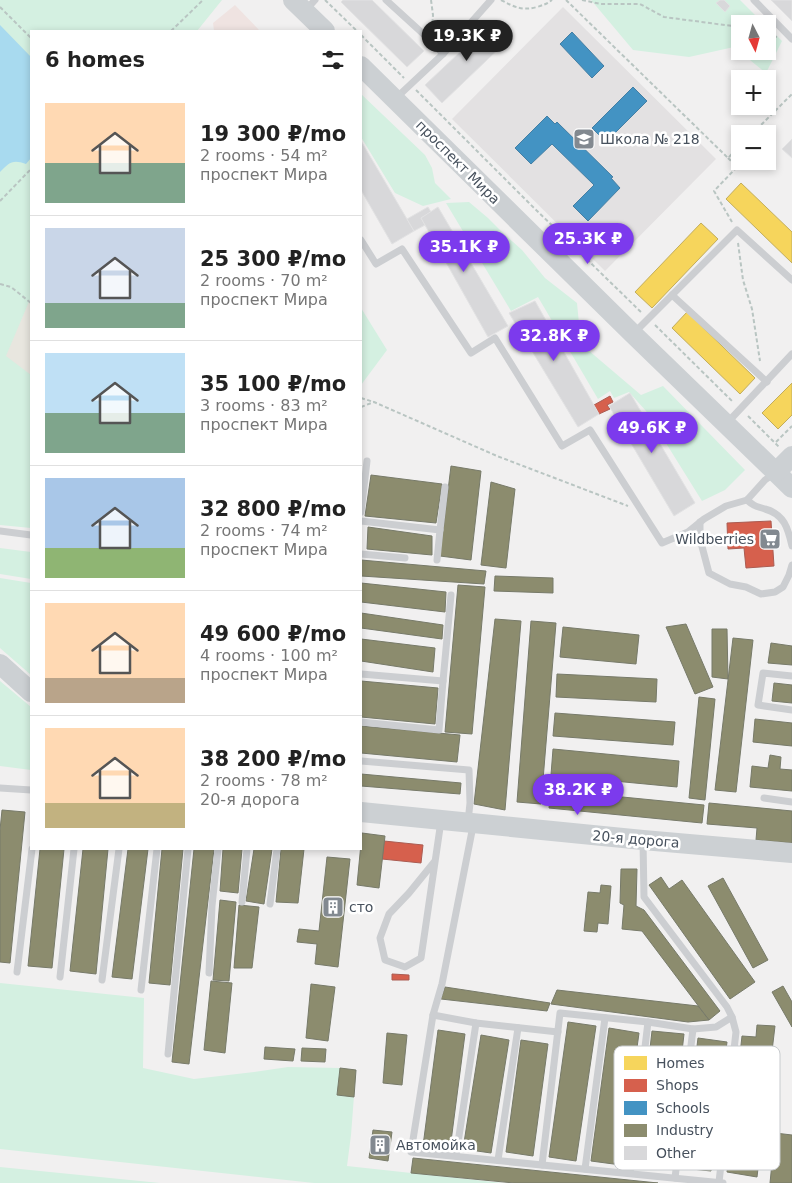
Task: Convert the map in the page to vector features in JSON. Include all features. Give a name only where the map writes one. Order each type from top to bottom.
[{"type":"main road","points":[[304,4],[324,30]]},
{"type":"main road","name":"проспект Мира","points":[[362,67],[792,488]]},
{"type":"main road","points":[[776,472],[788,454]]},
{"type":"main road","points":[[0,664],[30,691]]},
{"type":"main road","name":"20-я дорога","points":[[362,812],[643,840],[792,852]]},
{"type":"lane","points":[[386,0],[443,54]]},
{"type":"lane","points":[[395,99],[443,54],[491,0]]},
{"type":"lane","points":[[754,0],[792,39]]},
{"type":"lane","points":[[633,334],[737,230],[792,280]]},
{"type":"lane","points":[[362,242],[376,264],[402,249],[471,353],[495,338],[562,446],[590,430],[662,543],[688,532],[704,519],[726,506],[748,500],[765,480],[776,472]]},
{"type":"lane","points":[[672,295],[764,379]]},
{"type":"lane","points":[[726,424],[764,379],[792,354]]},
{"type":"lane","points":[[362,504],[367,461]]},
{"type":"lane","points":[[437,560],[445,487]]},
{"type":"lane","points":[[748,500],[753,506],[778,515],[785,523],[792,546]]},
{"type":"lane","points":[[362,521],[440,530]]},
{"type":"lane","points":[[700,522],[700,539],[709,572],[730,584],[746,587],[761,594],[775,592],[783,587],[792,565]]},
{"type":"lane","points":[[0,531],[30,535]]},
{"type":"lane","points":[[362,554],[405,558]]},
{"type":"lane","points":[[362,722],[439,730],[451,595]]},
{"type":"lane","points":[[792,676],[763,673],[758,705],[792,710]]},
{"type":"lane","points":[[362,674],[443,682]]},
{"type":"lane","points":[[362,761],[469,770],[470,823],[442,984],[433,1015],[411,1152],[721,1183],[722,1170]]},
{"type":"lane","points":[[0,788],[30,790]]},
{"type":"lane","points":[[764,798],[792,802]]},
{"type":"lane","points":[[435,860],[409,893],[389,914],[380,938],[385,960],[405,967],[421,958],[441,820]]},
{"type":"lane","points":[[643,840],[644,897],[726,1007],[732,1017],[736,1032],[735,1046]]},
{"type":"lane","points":[[18,972],[32,850]]},
{"type":"lane","points":[[60,977],[74,850]]},
{"type":"lane","points":[[102,980],[119,850]]},
{"type":"lane","points":[[141,990],[156,850]]},
{"type":"lane","points":[[168,1054],[188,850]]},
{"type":"lane","points":[[209,974],[212,906],[218,850]]},
{"type":"lane","points":[[242,902],[247,850]]},
{"type":"lane","points":[[270,904],[277,850]]},
{"type":"lane","points":[[542,1164],[560,1013],[648,1022],[693,1029],[716,1027],[732,1017]]},
{"type":"lane","points":[[433,1015],[558,1032]]},
{"type":"lane","points":[[585,1169],[605,1018]]},
{"type":"lane","points":[[456,1156],[476,1022]]},
{"type":"lane","points":[[645,1046],[648,1022]]},
{"type":"lane","points":[[498,1160],[518,1028]]},
{"type":"lane","points":[[691,1046],[693,1029]]},
{"type":"lane","points":[[675,1178],[676,1170]]},
{"type":"path","points":[[172,30],[203,0]]},
{"type":"path","points":[[325,0],[356,30]]},
{"type":"path","points":[[431,0],[433,15],[432,42]]},
{"type":"path","points":[[501,0],[512,6],[527,10],[547,4],[552,0]]},
{"type":"path","points":[[566,0],[738,167],[714,191],[737,230],[743,280],[752,309],[764,379]]},
{"type":"path","points":[[582,0],[601,4],[640,4],[664,17],[731,26]]},
{"type":"path","points":[[0,7],[30,37]]},
{"type":"path","points":[[362,37],[788,454]]},
{"type":"path","points":[[761,125],[792,94]]},
{"type":"path","points":[[728,158],[731,155]]},
{"type":"path","points":[[0,200],[30,170]]},
{"type":"path","points":[[0,284],[11,287],[30,302]]},
{"type":"path","points":[[362,398],[497,456],[641,511]]},
{"type":"path","points":[[362,407],[374,402]]},
{"type":"path","points":[[775,442],[792,426]]},
{"type":"shaded area","points":[[235,5],[259,30],[214,30],[213,23]]},
{"type":"shaded area","name":"Школа № 218","points":[[563,7],[716,159],[605,271],[452,119]]},
{"type":"green space","points":[[0,0],[222,0],[198,30],[30,30],[30,528],[0,525]]},
{"type":"green space","points":[[591,0],[740,0],[755,15],[731,15],[731,48],[689,57],[633,50]]},
{"type":"green space","points":[[776,35],[782,41],[776,53]]},
{"type":"green space","points":[[750,60],[772,60],[768,70],[762,70]]},
{"type":"green space","points":[[362,95],[425,155],[432,168],[435,183],[451,199],[423,206],[395,193],[362,139]]},
{"type":"green space","points":[[469,202],[522,250],[545,278],[577,303],[581,344],[641,395],[663,386],[745,470],[725,490],[702,501],[646,411],[629,392],[614,398],[610,391],[598,399],[538,297],[511,311],[446,203]]},
{"type":"green space","points":[[362,310],[387,350],[362,384]]},
{"type":"green space","points":[[0,548],[30,552],[30,579],[0,574]]},
{"type":"green space","points":[[0,578],[30,583],[30,674],[0,648]]},
{"type":"green space","points":[[0,681],[30,706],[30,770],[0,766]]},
{"type":"green space","points":[[0,983],[144,998],[143,1068],[194,1079],[288,1067],[356,1070],[347,1166],[503,1183],[314,1183],[0,1149]]},
{"type":"green space","points":[[0,1167],[160,1183],[0,1183]]},
{"type":"sand","points":[[30,299],[30,374],[6,356]]},
{"type":"water","points":[[0,25],[30,56],[30,159],[26,164],[11,163],[0,172]]},
{"type":"building: Homes","points":[[741,183],[792,232],[792,263],[726,199]]},
{"type":"building: Homes","points":[[701,223],[718,239],[652,308],[635,292]]},
{"type":"building: Homes","points":[[687,312],[755,378],[740,394],[672,328]]},
{"type":"building: Homes","points":[[792,383],[792,415],[778,429],[762,413]]},
{"type":"building: Shops","points":[[610,396],[613,402],[607,405],[610,409],[599,414],[594,405]]},
{"type":"building: Shops","points":[[771,521],[774,566],[746,568],[744,548],[728,549],[727,523]]},
{"type":"building: Shops","points":[[384,841],[423,845],[421,863],[382,859]]},
{"type":"building: Shops","points":[[392,974],[409,975],[409,980],[392,980]]},
{"type":"building: Schools","points":[[572,32],[604,66],[592,78],[560,44]]},
{"type":"building: Schools","points":[[633,87],[647,101],[606,142],[592,128]]},
{"type":"building: Schools","points":[[547,116],[555,124],[557,122],[613,177],[611,178],[620,188],[588,221],[573,206],[594,185],[552,144],[531,164],[515,148]]},
{"type":"building: Industry","points":[[451,466],[481,471],[471,560],[440,556]]},
{"type":"building: Industry","points":[[371,475],[442,484],[436,523],[365,516]]},
{"type":"building: Industry","points":[[491,482],[515,489],[506,568],[481,565]]},
{"type":"building: Industry","points":[[368,527],[432,536],[432,555],[367,549]]},
{"type":"building: Industry","points":[[362,560],[486,571],[484,584],[362,576]]},
{"type":"building: Industry","points":[[495,576],[553,578],[553,593],[494,591]]},
{"type":"building: Industry","points":[[362,583],[446,592],[445,612],[362,602]]},
{"type":"building: Industry","points":[[458,585],[485,587],[472,734],[445,732]]},
{"type":"building: Industry","points":[[362,613],[443,625],[442,639],[362,628]]},
{"type":"building: Industry","points":[[495,619],[521,621],[505,810],[474,804]]},
{"type":"building: Industry","points":[[531,621],[556,623],[541,804],[517,802]]},
{"type":"building: Industry","points":[[686,624],[713,687],[695,694],[666,627]]},
{"type":"building: Industry","points":[[563,627],[639,635],[636,664],[560,657]]},
{"type":"building: Industry","points":[[712,629],[727,629],[728,679],[712,677]]},
{"type":"building: Industry","points":[[733,638],[753,640],[736,792],[715,790]]},
{"type":"building: Industry","points":[[362,639],[435,648],[433,672],[362,661]]},
{"type":"building: Industry","points":[[771,643],[792,646],[792,665],[768,663]]},
{"type":"building: Industry","points":[[557,674],[657,679],[656,702],[556,697]]},
{"type":"building: Industry","points":[[362,681],[438,688],[435,724],[362,717]]},
{"type":"building: Industry","points":[[774,683],[792,685],[792,703],[772,701]]},
{"type":"building: Industry","points":[[699,697],[715,699],[705,800],[689,798]]},
{"type":"building: Industry","points":[[555,713],[675,722],[673,745],[553,736]]},
{"type":"building: Industry","points":[[755,719],[792,723],[792,746],[753,742]]},
{"type":"building: Industry","points":[[362,726],[460,735],[457,762],[362,753]]},
{"type":"building: Industry","points":[[553,749],[679,761],[677,787],[551,775]]},
{"type":"building: Industry","points":[[770,755],[781,757],[780,769],[792,770],[792,791],[750,787],[752,766],[768,768]]},
{"type":"building: Industry","points":[[362,774],[461,783],[460,794],[362,786]]},
{"type":"building: Industry","points":[[551,790],[704,805],[702,823],[549,808]]},
{"type":"building: Industry","points":[[709,803],[792,811],[792,843],[756,840],[757,828],[707,824]]},
{"type":"building: Industry","points":[[2,810],[25,812],[10,963],[0,962],[0,830]]},
{"type":"building: Industry","points":[[362,833],[385,836],[379,888],[357,885],[360,850],[362,850]]},
{"type":"building: Industry","points":[[40,850],[64,850],[52,968],[28,966]]},
{"type":"building: Industry","points":[[83,850],[108,850],[96,974],[70,971]]},
{"type":"building: Industry","points":[[128,850],[148,850],[132,979],[112,977]]},
{"type":"building: Industry","points":[[162,850],[183,850],[170,985],[149,983]]},
{"type":"building: Industry","points":[[194,850],[214,850],[189,1064],[172,1062]]},
{"type":"building: Industry","points":[[223,850],[242,850],[238,893],[220,891]]},
{"type":"building: Industry","points":[[254,850],[272,850],[264,904],[246,901]]},
{"type":"building: Industry","points":[[281,850],[304,850],[298,903],[276,902]]},
{"type":"building: Industry","name":"сто","points":[[327,857],[350,859],[338,967],[315,964],[317,944],[297,942],[299,929],[319,931]]},
{"type":"building: Industry","points":[[621,869],[637,869],[636,906],[644,910],[720,1011],[709,1020],[642,931],[622,929],[624,905],[620,903]]},
{"type":"building: Industry","points":[[661,877],[669,889],[682,880],[755,982],[730,999],[649,885]]},
{"type":"building: Industry","points":[[723,878],[768,960],[753,968],[708,886]]},
{"type":"building: Industry","points":[[601,885],[611,886],[608,924],[598,923],[597,932],[584,931],[588,892],[600,893]]},
{"type":"building: Industry","points":[[220,900],[236,902],[229,981],[213,980]]},
{"type":"building: Industry","points":[[239,905],[259,907],[252,968],[234,968]]},
{"type":"building: Industry","points":[[211,981],[232,983],[225,1053],[204,1050]]},
{"type":"building: Industry","points":[[311,984],[335,987],[328,1041],[306,1038]]},
{"type":"building: Industry","points":[[783,986],[792,1002],[792,1027],[772,992]]},
{"type":"building: Industry","points":[[445,987],[550,1003],[547,1011],[441,999]]},
{"type":"building: Industry","points":[[557,990],[698,1006],[709,1020],[688,1022],[551,1004]]},
{"type":"building: Industry","points":[[568,1022],[596,1026],[576,1161],[549,1157]]},
{"type":"building: Industry","points":[[757,1025],[775,1026],[773,1046],[741,1046],[742,1036],[756,1037]]},
{"type":"building: Industry","points":[[609,1028],[639,1033],[637,1046],[614,1046],[614,1164],[591,1161]]},
{"type":"building: Industry","points":[[438,1030],[465,1034],[450,1149],[423,1146]]},
{"type":"building: Industry","points":[[652,1031],[684,1034],[683,1046],[650,1046]]},
{"type":"building: Industry","points":[[387,1033],[407,1035],[402,1085],[383,1083]]},
{"type":"building: Industry","points":[[481,1035],[509,1040],[491,1153],[463,1149]]},
{"type":"building: Industry","points":[[698,1038],[727,1042],[727,1046],[697,1046]]},
{"type":"building: Industry","points":[[521,1040],[548,1044],[533,1156],[506,1152]]},
{"type":"building: Industry","points":[[265,1047],[295,1049],[293,1061],[264,1059]]},
{"type":"building: Industry","points":[[302,1048],[326,1049],[325,1062],[301,1061]]},
{"type":"building: Industry","points":[[340,1068],[356,1070],[354,1097],[337,1095]]},
{"type":"building: Industry","name":"Автомойка","points":[[373,1130],[392,1132],[388,1161],[369,1158]]},
{"type":"building: Industry","points":[[780,1134],[792,1135],[792,1183],[770,1183],[771,1170],[780,1170]]},
{"type":"building: Industry","points":[[413,1158],[658,1183],[514,1183],[411,1173]]},
{"type":"building: Industry","points":[[727,1170],[758,1170],[757,1177],[727,1172]]},
{"type":"building: Other","points":[[343,0],[372,0],[424,51],[407,67],[341,2]]},
{"type":"building: Other","points":[[724,0],[730,6],[725,12],[716,3]]},
{"type":"building: Other","points":[[771,0],[792,0],[792,21]]},
{"type":"building: Other","points":[[493,21],[510,38],[442,103],[425,85]]},
{"type":"building: Other","points":[[792,139],[792,158],[782,149]]},
{"type":"building: Other","points":[[362,143],[414,231],[392,244],[362,192]]},
{"type":"building: Other","points":[[428,207],[431,212],[421,218],[425,225],[414,231],[407,219]]},
{"type":"building: Other","points":[[438,207],[508,326],[488,337],[421,218]]},
{"type":"building: Other","points":[[535,301],[599,414],[578,427],[509,313]]},
{"type":"building: Other","points":[[630,393],[695,503],[674,516],[609,406]]},
{"type":"place","name":"Школа № 218","points":[[584,139]]},
{"type":"place","name":"Wildberries","points":[[770,539]]},
{"type":"place","name":"сто","points":[[333,907]]},
{"type":"place","name":"Автомойка","points":[[380,1145]]}]
